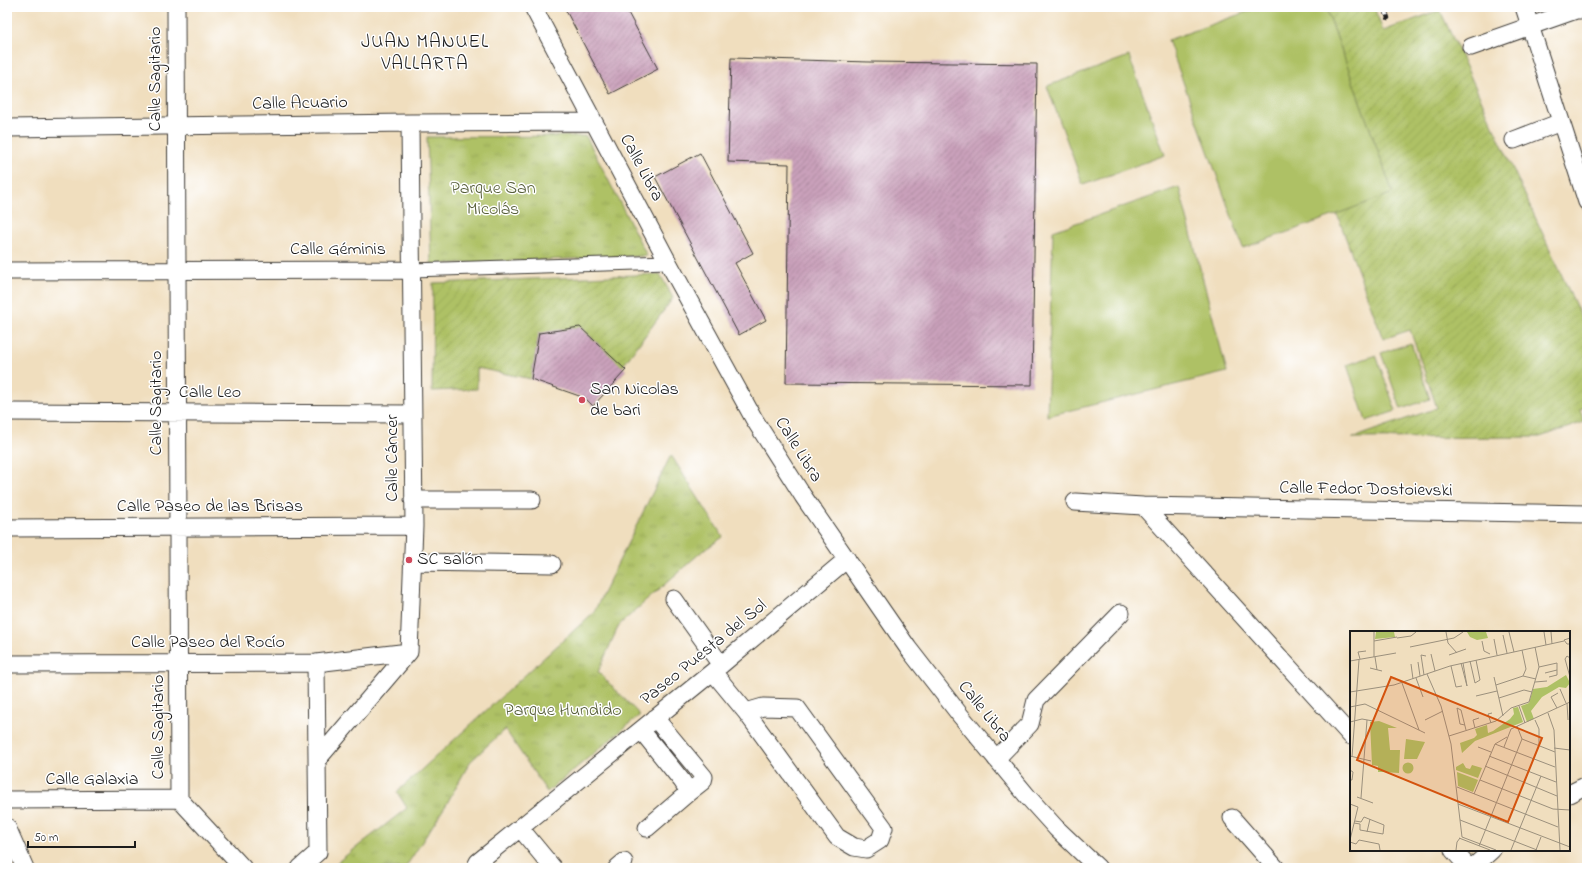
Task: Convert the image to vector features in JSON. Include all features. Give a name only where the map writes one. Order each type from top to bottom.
[{"type":"street","name":"Calle Sagitario","points":[[176,7],[179,799]]},
{"type":"street","name":"Calle Libra","points":[[533,7],[668,262],[754,419],[803,496],[908,648],[996,760],[1056,828],[1098,868]]},
{"type":"street","points":[[1524,7],[1587,202]]},
{"type":"street","points":[[1471,47],[1576,10],[1587,10]]},
{"type":"street","name":"Calle Acuario","points":[[7,128],[594,122]]},
{"type":"street","points":[[1514,140],[1561,122]]},
{"type":"street","name":"Calle Cáncer","points":[[409,652],[414,526],[410,123]]},
{"type":"street","name":"Calle Géminis","points":[[7,271],[412,270],[668,262]]},
{"type":"street","name":"Calle Leo","points":[[7,412],[413,414]]},
{"type":"street","points":[[414,500],[532,500]]},
{"type":"street","name":"Calle Fedor Dostoievski","points":[[1075,502],[1143,506],[1587,514]]},
{"type":"street","points":[[1143,506],[1350,735]]},
{"type":"street","name":"Calle Paseo de las Brisas","points":[[7,528],[414,526]]},
{"type":"street","name":"Paseo Puesta del Sol","points":[[475,868],[478,862],[717,668],[847,559]]},
{"type":"street","points":[[412,562],[552,564]]},
{"type":"street","points":[[674,599],[746,712],[837,837],[854,847],[866,849],[880,840],[884,828],[797,708],[762,707],[746,712]]},
{"type":"street","points":[[996,760],[1030,724],[1036,700],[1121,612]]},
{"type":"street","points":[[317,760],[409,652]]},
{"type":"street","name":"Calle Paseo del Rocío","points":[[7,664],[316,663],[409,652]]},
{"type":"street","points":[[300,868],[318,852],[316,663]]},
{"type":"street","points":[[646,828],[703,781],[704,777],[656,718]]},
{"type":"street","points":[[641,730],[678,775],[689,792]]},
{"type":"street","points":[[1570,794],[1587,785]]},
{"type":"street","points":[[179,799],[243,868]]},
{"type":"street","name":"Calle Galaxia","points":[[7,800],[179,799]]},
{"type":"street","points":[[1232,818],[1276,868]]},
{"type":"street","points":[[7,827],[25,868]]},
{"type":"street","points":[[520,828],[553,868]]},
{"type":"street","points":[[1454,851],[1471,868],[1491,851]]},
{"type":"green space","points":[[1260,7],[1326,7],[1394,194],[1243,248],[1168,40]]},
{"type":"green space","points":[[1326,7],[1374,7],[1383,31],[1440,10],[1587,330],[1587,407],[1580,409],[1584,422],[1540,437],[1352,438],[1437,408],[1410,330],[1383,339],[1337,214],[1393,193]]},
{"type":"green space","points":[[1129,56],[1165,155],[1083,185],[1047,86]]},
{"type":"green space","name":"Parque San Micolás","points":[[586,136],[647,256],[431,264],[427,137]]},
{"type":"green space","points":[[1179,187],[1227,372],[1047,416],[1053,231]]},
{"type":"green space","points":[[660,274],[673,298],[622,367],[580,327],[539,334],[531,379],[477,368],[477,389],[432,391],[433,283]]},
{"type":"green space","points":[[1411,343],[1430,399],[1401,409],[1381,353]]},
{"type":"green space","points":[[1376,355],[1396,411],[1366,421],[1347,365]]},
{"type":"green space","name":"Parque Hundido","points":[[671,455],[723,537],[700,553],[619,625],[598,672],[640,715],[547,792],[505,729],[470,762],[446,805],[405,868],[330,868],[407,808],[397,792],[594,612]]},
{"type":"building","points":[[564,7],[625,7],[658,69],[610,94]]},
{"type":"building","points":[[731,58],[869,62],[1037,64],[1032,385],[786,383],[789,164],[728,162]]},
{"type":"building","points":[[700,153],[753,253],[735,263],[766,320],[739,335],[655,177]]},
{"type":"building","points":[[580,327],[626,370],[593,406],[585,398],[531,379],[539,333]]},
{"type":"railway","points":[[1384,7],[1388,18]]},
{"type":"place","name":"San Nicolas de bari","points":[[582,400]]},
{"type":"place","name":"SC salón","points":[[409,560]]},
{"type":"district","name":"JUAN MANUEL VALLARTA","points":[[425,53]]}]
